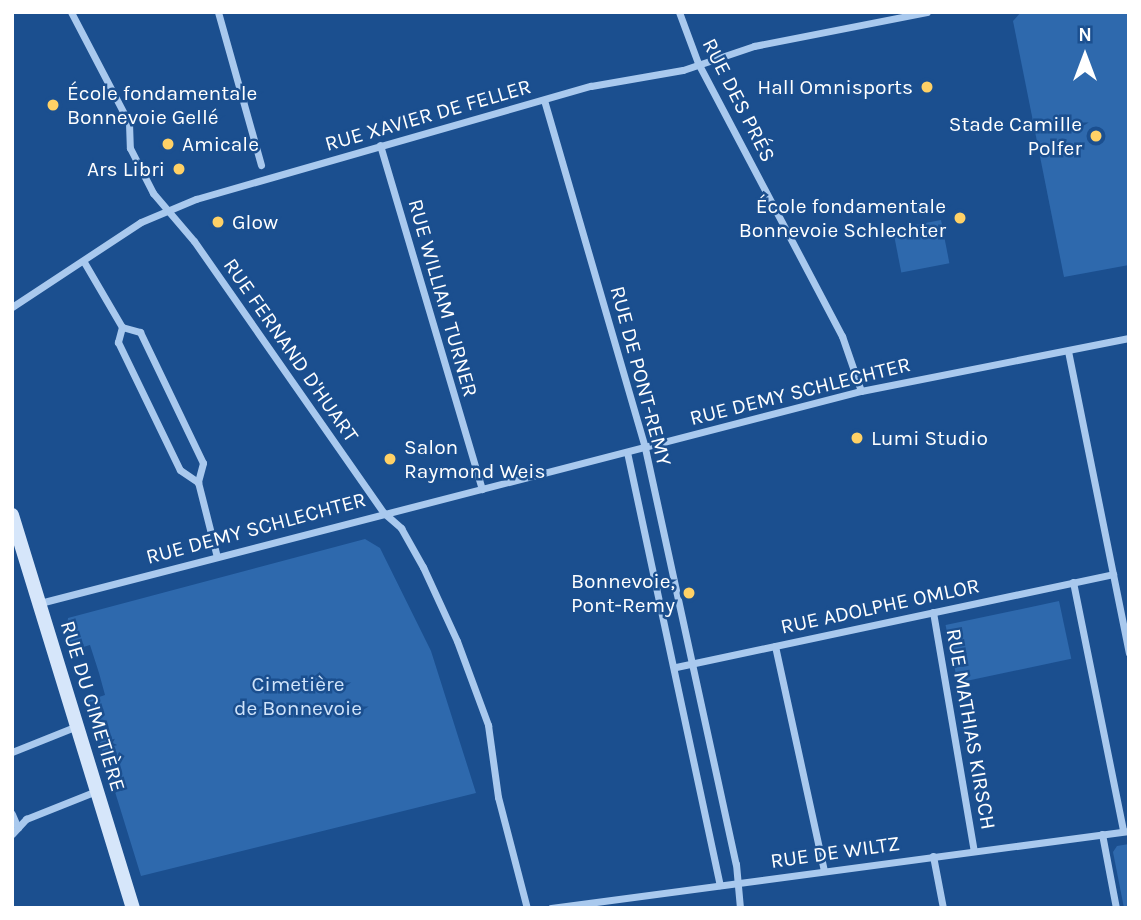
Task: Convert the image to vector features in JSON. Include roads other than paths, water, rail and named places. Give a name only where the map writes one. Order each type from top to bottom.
[{"type":"street","name":"RUE FERNAND D'HUART","points":[[71,12],[129,123],[130,148],[153,193],[168,208],[384,513],[401,528],[423,567],[488,725],[498,797],[527,908]]},
{"type":"street","points":[[218,12],[261,165]]},
{"type":"street","name":"RUE DES PRÉS","points":[[679,12],[698,63],[842,336],[861,391]]},
{"type":"street","name":"RUE XAVIER DE FELLER","points":[[12,307],[141,222],[168,208],[544,100],[683,70],[754,46],[927,12]]},
{"type":"street","name":"RUE DE PONT-REMY","points":[[544,100],[645,448],[736,864],[735,883],[740,908]]},
{"type":"street","name":"RUE WILLIAM TURNER","points":[[380,145],[482,489]]},
{"type":"street","points":[[84,262],[122,327],[140,332],[203,463],[198,482],[217,557]]},
{"type":"street","points":[[122,327],[118,342],[180,470],[198,482]]},
{"type":"street","name":"RUE DEMY SCHLECHTER","points":[[40,603],[861,391],[1129,338]]},
{"type":"street","points":[[1068,351],[1129,653]]},
{"type":"street","name":"RUE DE PONT-REMY","points":[[628,452],[676,667],[720,885]]},
{"type":"street","name":"RUE DU CIMETIÈRE","points":[[12,515],[133,908]]},
{"type":"street","name":"RUE ADOLPHE OMLOR","points":[[694,663],[1113,574]]},
{"type":"street","points":[[1073,582],[1126,831]]},
{"type":"street","name":"RUE MATHIAS KIRSCH","points":[[933,612],[974,851]]},
{"type":"street","points":[[775,646],[824,871]]},
{"type":"street","points":[[676,667],[694,663]]},
{"type":"street","points":[[12,752],[78,726]]},
{"type":"street","points":[[15,831],[26,819],[96,791]]},
{"type":"street","points":[[12,814],[15,831]]},
{"type":"street","name":"RUE DE WILTZ","points":[[551,908],[1126,831]]},
{"type":"street","points":[[1102,834],[1116,908]]},
{"type":"street","points":[[933,856],[943,908]]},
{"type":"place","name":"Hall Omnisports","points":[[927,87]]},
{"type":"place","name":"École fondamentale Bonnevoie Gellé","points":[[53,105]]},
{"type":"place","name":"Stade Camille Polfer","points":[[1096,136]]},
{"type":"place","name":"Amicale","points":[[168,144]]},
{"type":"place","name":"Ars Libri","points":[[179,169]]},
{"type":"place","name":"École fondamentale Bonnevoie Schlechter","points":[[960,218]]},
{"type":"place","name":"Glow","points":[[218,222]]},
{"type":"place","name":"Lumi Studio","points":[[857,438]]},
{"type":"place","name":"Salon Raymond Weis","points":[[390,459]]},
{"type":"place","name":"Bonnevoie, Pont-Remy","points":[[689,593]]},
{"type":"park label","name":"Cimetière de Bonnevoie","points":[[298,696]]}]
